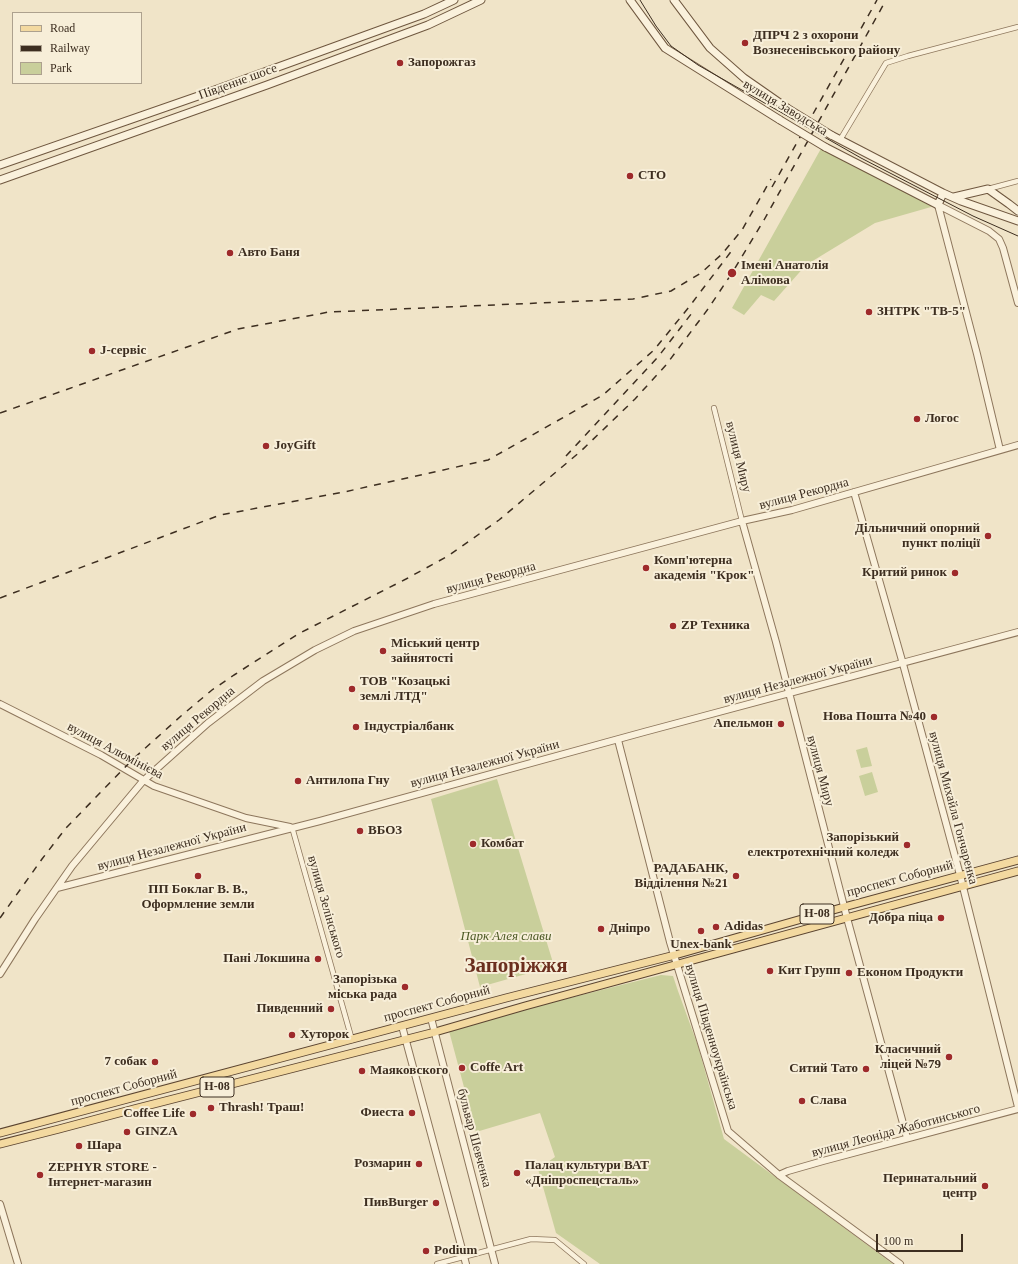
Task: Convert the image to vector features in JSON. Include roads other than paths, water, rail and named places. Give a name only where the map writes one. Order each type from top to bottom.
[{"type":"main road","name":"Південне шосе","points":[[0,165],[424,14],[454,0]]},
{"type":"main road","name":"Південне шосе","points":[[0,180],[267,85],[428,25],[481,0]]},
{"type":"main road","name":"вулиця Заводська","points":[[630,0],[665,48],[675,55],[825,147],[938,205]]},
{"type":"main road","name":"вулиця Заводська","points":[[674,0],[710,48],[744,78],[787,108],[840,140],[943,193],[1018,221]]},
{"type":"main road","points":[[263,72],[267,85]]},
{"type":"main road","points":[[111,126],[117,138]]},
{"type":"main road","points":[[954,197],[988,189],[1010,204],[1018,212]]},
{"type":"main road","points":[[938,205],[943,193]]},
{"type":"main road","name":"проспект Соборний","points":[[0,1133],[512,996],[675,956],[844,906],[1018,860]]},
{"type":"main road","name":"проспект Соборний","points":[[0,1144],[435,1032],[677,964],[1018,872]]},
{"type":"street","points":[[840,140],[886,63],[1018,27]]},
{"type":"street","points":[[988,189],[1018,181]]},
{"type":"street","points":[[938,205],[989,231],[999,239],[1003,248],[1018,303]]},
{"type":"street","points":[[938,205],[977,354],[1000,450]]},
{"type":"street","name":"вулиця Миру","points":[[714,408],[742,521],[776,642],[788,694],[847,918],[907,1138]]},
{"type":"street","name":"вулиця Рекордна","points":[[57,888],[72,866],[143,781],[208,723],[263,681],[315,650],[354,631],[434,604],[742,521],[792,510],[1018,445]]},
{"type":"street","name":"вулиця Михайла Гончаренка","points":[[854,492],[903,664],[960,875],[1018,1108]]},
{"type":"street","name":"вулиця Незалежної України","points":[[57,888],[320,821],[1018,632]]},
{"type":"street","name":"вулиця Алюмінієва","points":[[0,704],[101,755],[143,781],[154,786],[246,818],[292,827]]},
{"type":"street","name":"вулиця Південноукраїнська","points":[[618,740],[677,964],[728,1131],[780,1174],[900,1264]]},
{"type":"street","name":"вулиця Зелінського","points":[[292,827],[352,1040]]},
{"type":"street","points":[[0,974],[23,937],[57,888]]},
{"type":"street","name":"бульвар Шевченка","points":[[431,1018],[495,1264]]},
{"type":"street","points":[[402,1026],[466,1264]]},
{"type":"street","name":"вулиця Леоніда Жаботинського","points":[[780,1174],[1018,1108]]},
{"type":"street","points":[[0,1204],[18,1264]]},
{"type":"street","points":[[437,1264],[531,1239],[555,1240],[584,1264]]},
{"type":"tram line","points":[[640,0],[656,26],[671,46],[698,65],[861,158],[973,216],[1018,236]]},
{"type":"railway","points":[[772,187],[877,0]]},
{"type":"railway","points":[[0,918],[66,828],[132,760],[212,690],[298,634],[448,556],[499,520],[581,451],[635,399],[666,365],[708,309],[732,273],[764,220],[886,0]]},
{"type":"railway","points":[[0,413],[238,329],[329,312],[633,299],[671,291],[701,273],[722,254],[742,230],[771,179]]},
{"type":"railway","points":[[0,598],[220,515],[344,492],[488,460],[603,395],[654,350],[733,249]]},
{"type":"railway","points":[[566,456],[658,357],[695,309]]},
{"type":"place","name":"ДПРЧ 2 з охорони Вознесенівського району","points":[[745,43]]},
{"type":"place","name":"Запорожгаз","points":[[400,63]]},
{"type":"place","name":"СТО","points":[[630,176]]},
{"type":"place","name":"Авто Баня","points":[[230,253]]},
{"type":"place","name":"Імені Анатолія Алімова","points":[[732,273]]},
{"type":"place","name":"ЗНТРК \"ТВ-5\"","points":[[869,312]]},
{"type":"place","name":"J-сервіс","points":[[92,351]]},
{"type":"place","name":"Логос","points":[[917,419]]},
{"type":"place","name":"JoyGift","points":[[266,446]]},
{"type":"place","name":"Дільничний опорний пункт поліції","points":[[988,536]]},
{"type":"place","name":"Комп'ютерна академія \"Крок\"","points":[[646,568]]},
{"type":"place","name":"Критий ринок","points":[[955,573]]},
{"type":"place","name":"ZP Техника","points":[[673,626]]},
{"type":"place","name":"Міський центр зайнятості","points":[[383,651]]},
{"type":"place","name":"ТОВ \"Козацькі землі ЛТД\"","points":[[352,689]]},
{"type":"place","name":"Нова Пошта №40","points":[[934,717]]},
{"type":"place","name":"Апельмон","points":[[781,724]]},
{"type":"place","name":"Індустріалбанк","points":[[356,727]]},
{"type":"place","name":"Антилопа Гну","points":[[298,781]]},
{"type":"place","name":"ВБОЗ","points":[[360,831]]},
{"type":"place","name":"Комбат","points":[[473,844]]},
{"type":"place","name":"Запорізький електротехнічний коледж","points":[[907,845]]},
{"type":"place","name":"ПП Боклаг В. В., Оформление земли","points":[[198,876]]},
{"type":"place","name":"РАДАБАНК, Відділення №21","points":[[736,876]]},
{"type":"place","name":"Добра піца","points":[[941,918]]},
{"type":"place","name":"Adidas","points":[[716,927]]},
{"type":"place","name":"Дніпро","points":[[601,929]]},
{"type":"place","name":"Unex-bank","points":[[701,931]]},
{"type":"place","name":"Панi Локшина","points":[[318,959]]},
{"type":"place","name":"Кит Групп","points":[[770,971]]},
{"type":"place","name":"Економ Продукти","points":[[849,973]]},
{"type":"place","name":"Запорізька міська рада","points":[[405,987]]},
{"type":"place","name":"Пивденний","points":[[331,1009]]},
{"type":"place","name":"Хуторок","points":[[292,1035]]},
{"type":"place","name":"Класичний ліцей №79","points":[[949,1057]]},
{"type":"place","name":"7 собак","points":[[155,1062]]},
{"type":"place","name":"Coffe Art","points":[[462,1068]]},
{"type":"place","name":"Ситий Тато","points":[[866,1069]]},
{"type":"place","name":"Маяковского","points":[[362,1071]]},
{"type":"place","name":"Слава","points":[[802,1101]]},
{"type":"place","name":"Thrash! Траш!","points":[[211,1108]]},
{"type":"place","name":"Фиеста","points":[[412,1113]]},
{"type":"place","name":"Coffee Life","points":[[193,1114]]},
{"type":"place","name":"GINZA","points":[[127,1132]]},
{"type":"place","name":"Шара","points":[[79,1146]]},
{"type":"place","name":"Розмарин","points":[[419,1164]]},
{"type":"place","name":"Палац культури ВАТ «Дніпроспецсталь»","points":[[517,1173]]},
{"type":"place","name":"ZEPHYR STORE - Інтернет-магазин","points":[[40,1175]]},
{"type":"place","name":"Перинатальний центр","points":[[985,1186]]},
{"type":"place","name":"ПивBurger","points":[[436,1203]]},
{"type":"place","name":"Podium","points":[[426,1251]]},
{"type":"district","name":"Запоріжжя","points":[[516,967]]},
{"type":"park label","name":"Парк Алея слави","points":[[506,937]]}]
